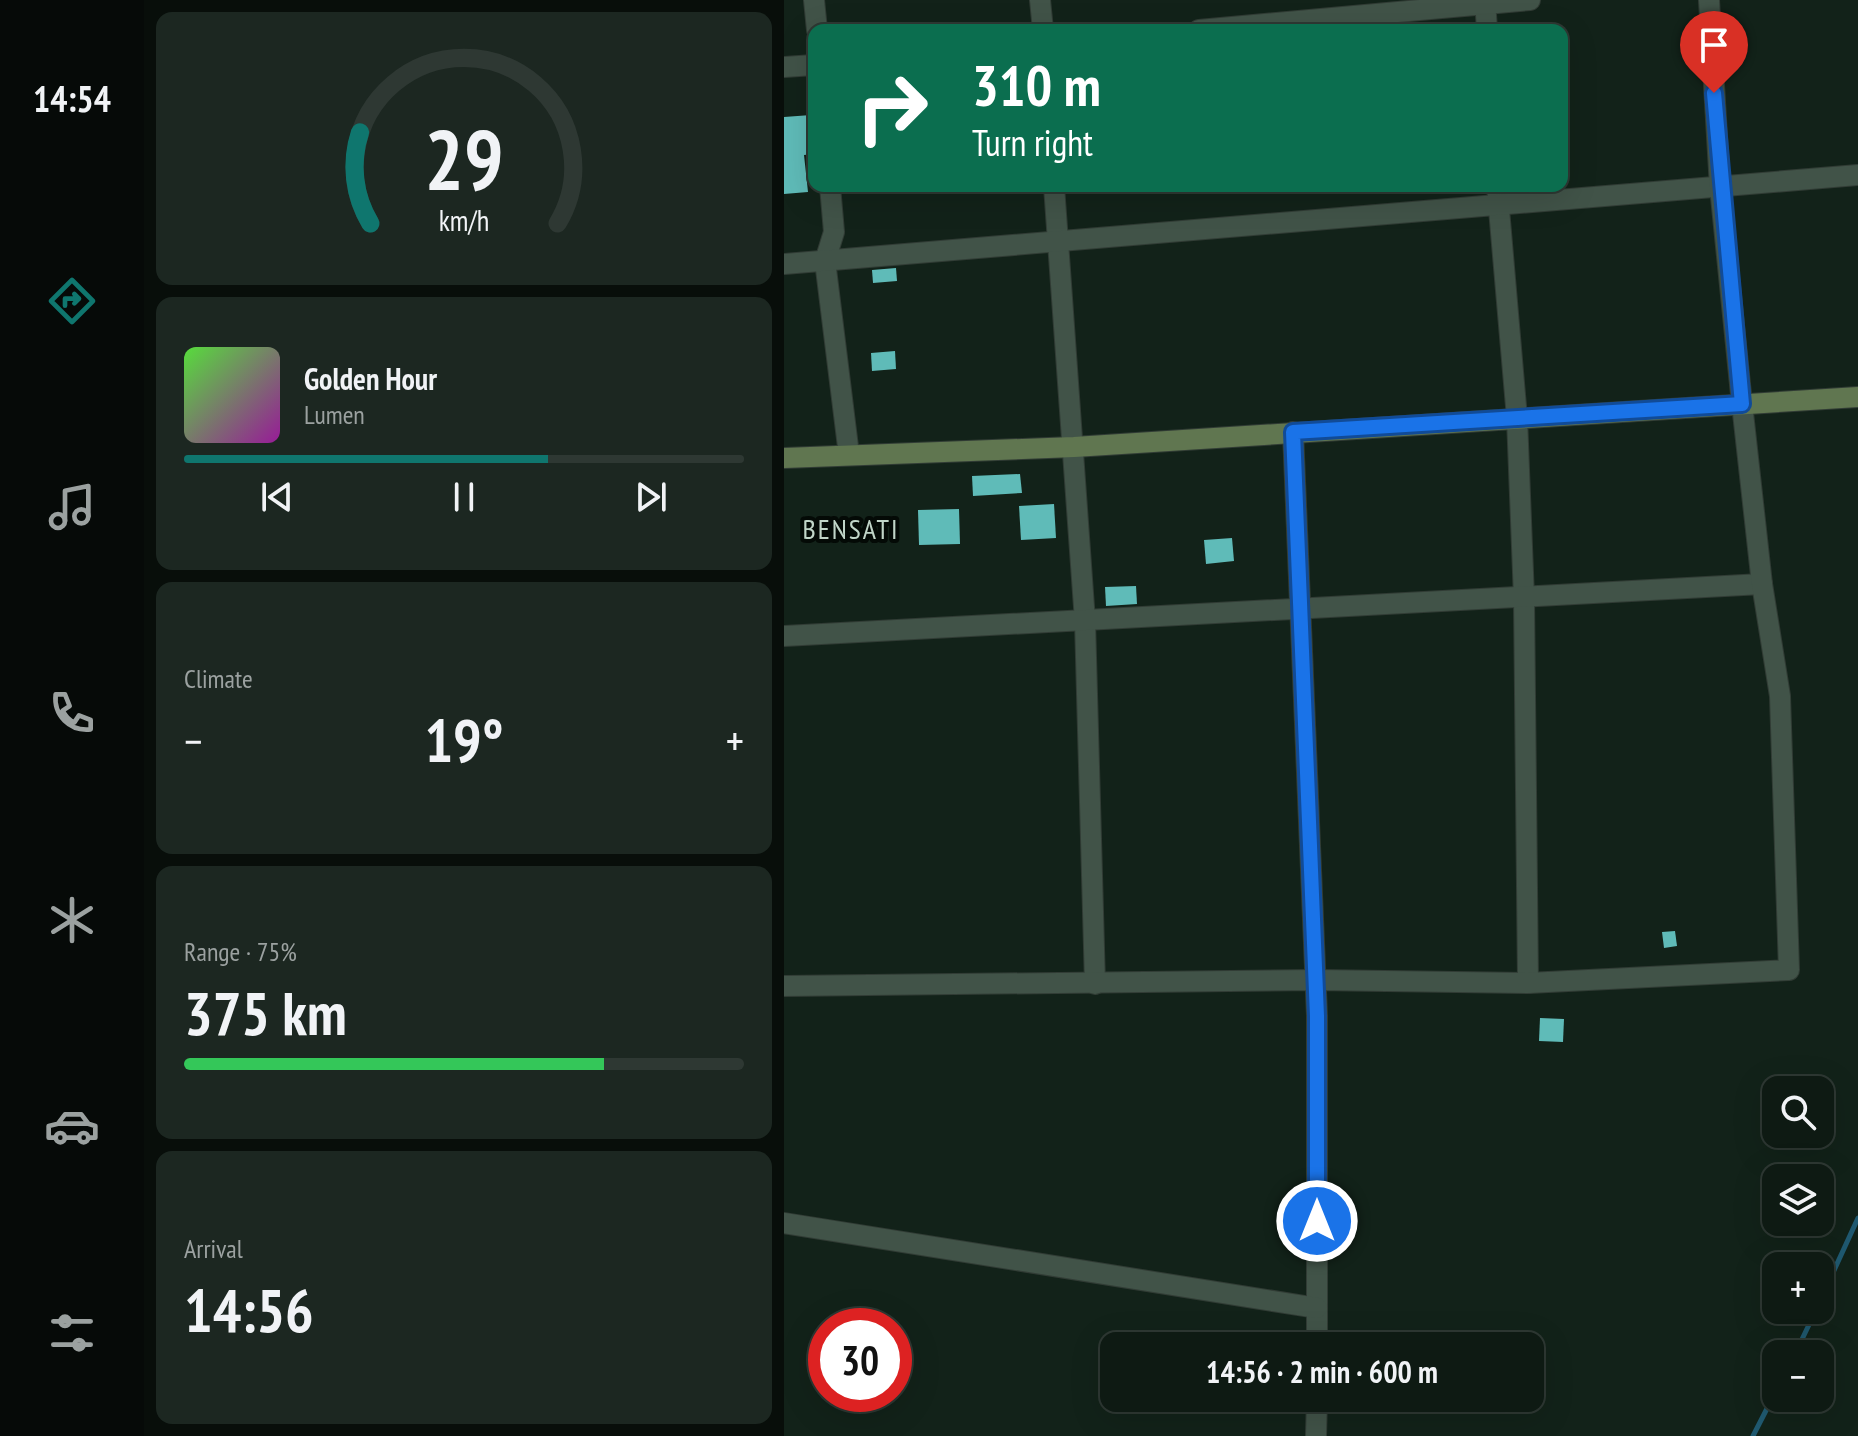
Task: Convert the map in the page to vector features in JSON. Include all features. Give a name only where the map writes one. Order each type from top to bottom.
[{"type":"street","points":[[814,0],[816,24]]},
{"type":"street","points":[[1040,0],[1042,24]]},
{"type":"street","points":[[1260,24],[1530,0]]},
{"type":"street","points":[[784,986],[1316,980],[1528,983],[1789,970],[1780,696],[1762,584],[1742,404],[1720,187],[1709,0]]},
{"type":"street","points":[[1485,2],[1487,24]]},
{"type":"street","points":[[784,67],[808,65]]},
{"type":"street","points":[[784,264],[1058,244],[1498,196],[1720,187],[1858,175]]},
{"type":"street","points":[[831,192],[834,232],[825,261],[849,455]]},
{"type":"street","points":[[1054,192],[1085,621],[1095,984]]},
{"type":"street","points":[[1498,196],[1517,418],[1524,598],[1528,983]]},
{"type":"street","points":[[784,458],[1074,447],[1858,397]]},
{"type":"street","points":[[1293,432],[1316,980],[1317,1332]]},
{"type":"street","points":[[784,636],[1300,611],[1762,584]]},
{"type":"street","points":[[784,1223],[1317,1308]]},
{"type":"street","points":[[1316,1436],[1317,1412]]},
{"type":"building","points":[[808,115],[808,155],[804,155],[808,192],[784,194],[784,117]]},
{"type":"building","points":[[896,268],[897,281],[873,283],[872,270]]},
{"type":"building","points":[[895,351],[896,369],[872,371],[871,353]]},
{"type":"building","points":[[1020,474],[1022,493],[973,496],[972,476]]},
{"type":"building","points":[[1054,504],[1056,538],[1021,540],[1019,506]]},
{"type":"building","points":[[959,509],[960,544],[919,545],[918,510]]},
{"type":"building","points":[[1232,538],[1234,561],[1206,564],[1204,540]]},
{"type":"building","points":[[1136,586],[1137,604],[1106,606],[1105,587]]},
{"type":"building","points":[[1675,931],[1677,946],[1664,948],[1662,932]]},
{"type":"building","points":[[1540,1018],[1564,1019],[1563,1042],[1539,1041]]},
{"type":"waterway","points":[[1834,1270],[1858,1218]]},
{"type":"waterway","points":[[1802,1340],[1809,1324]]},
{"type":"waterway","points":[[1753,1436],[1765,1412]]},
{"type":"district","name":"BENSATI","points":[[851,528]]},
{"type":"route","points":[[1317,1221],[1317,1016],[1293,432],[1742,404],[1720,187],[1714,93]]}]
